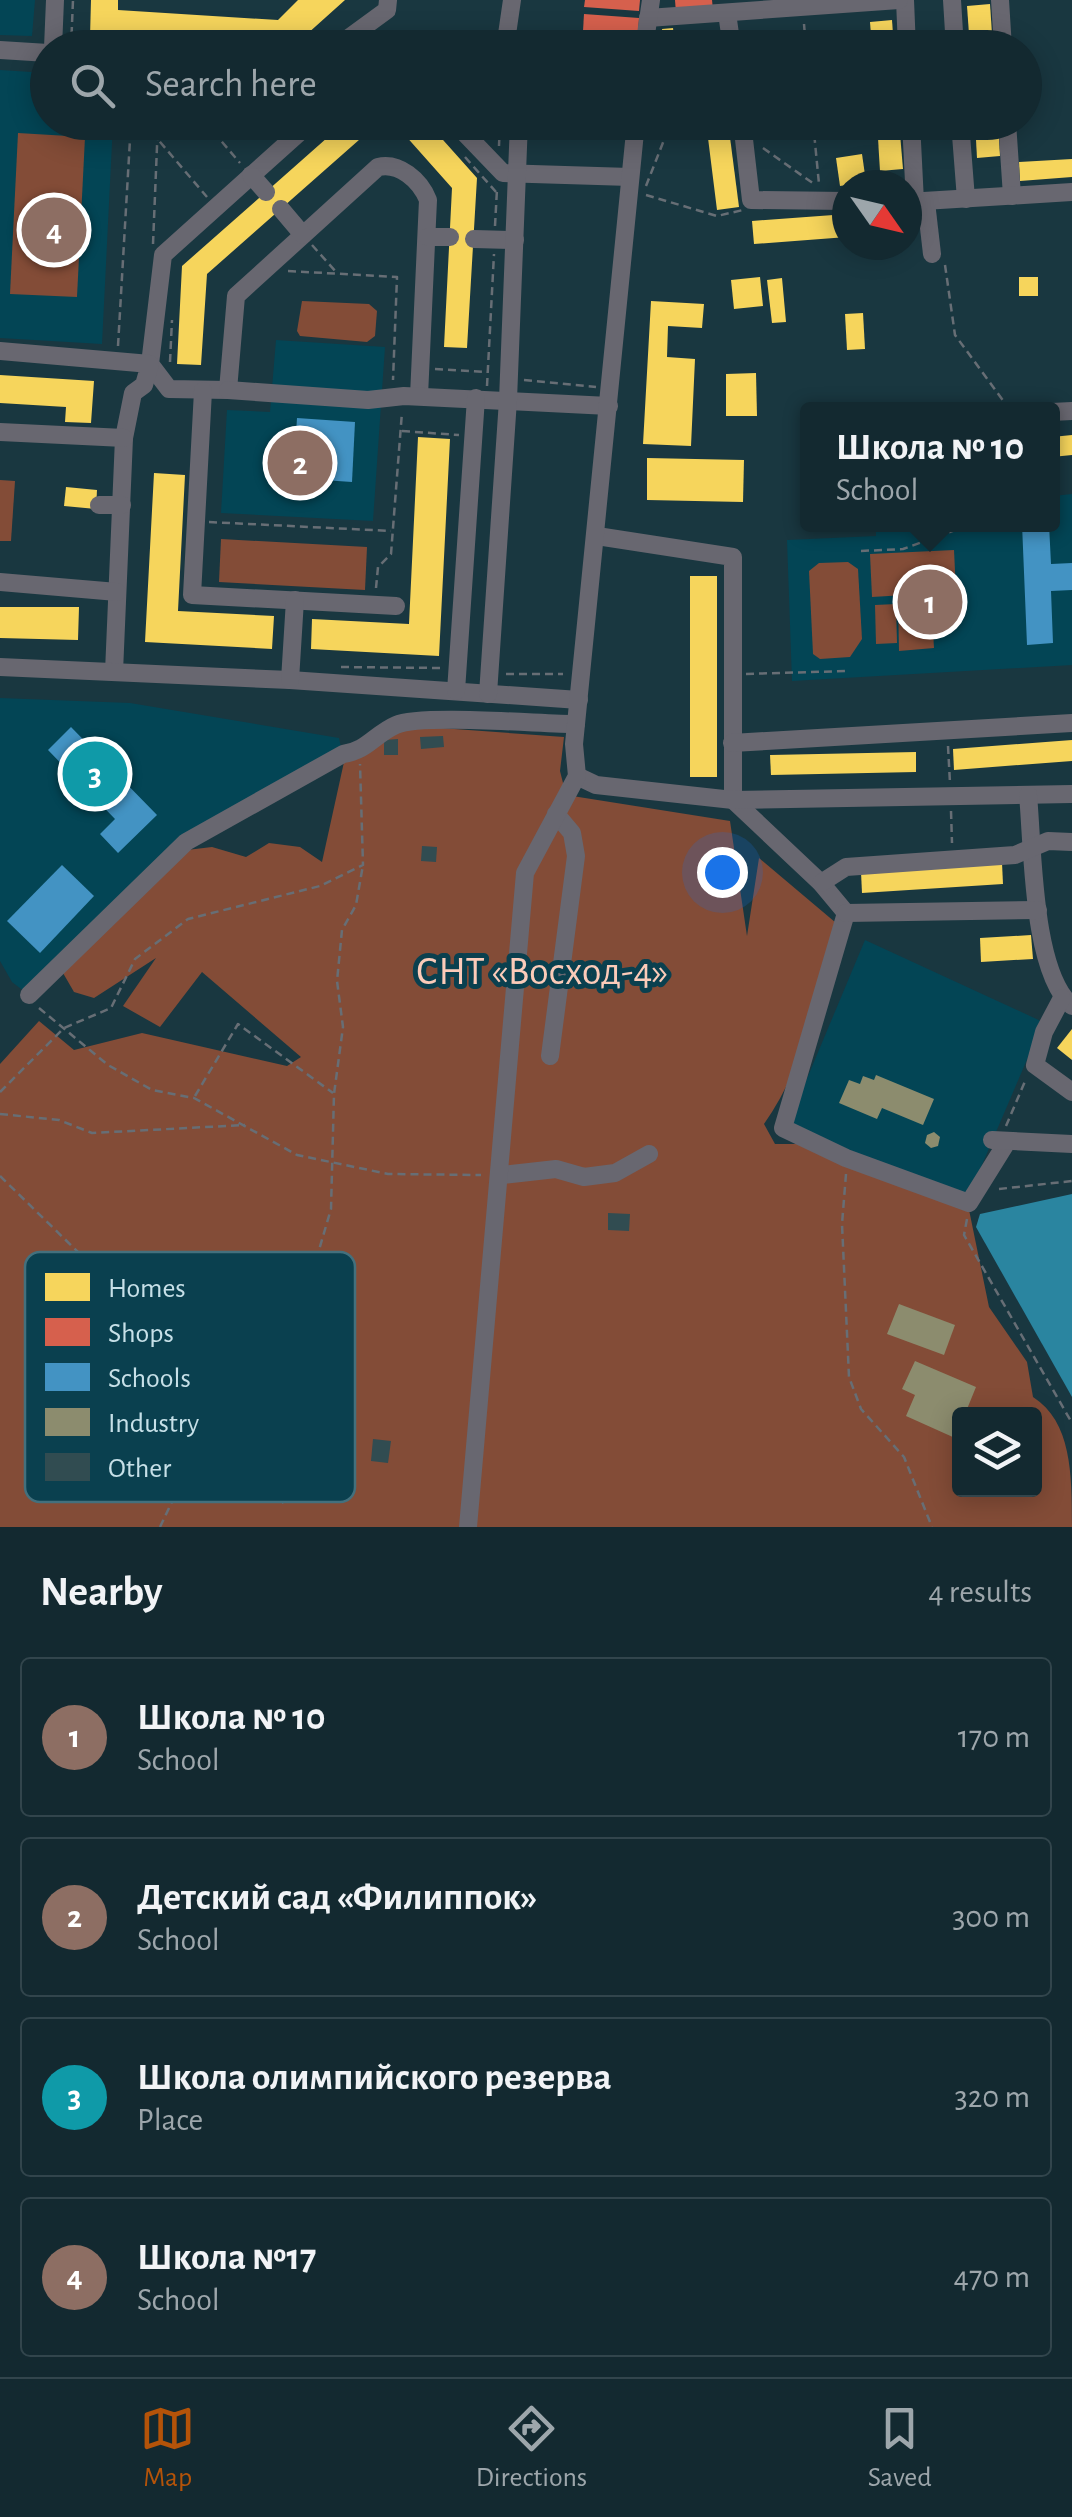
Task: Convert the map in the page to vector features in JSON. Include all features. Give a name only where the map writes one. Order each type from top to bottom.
[{"type":"street","points":[[54,30],[56,0]]},
{"type":"street","points":[[360,30],[387,10],[388,0]]},
{"type":"street","points":[[508,30],[512,0]]},
{"type":"street","points":[[650,9],[728,13],[892,0],[901,30]]},
{"type":"street","points":[[952,0],[954,30]]},
{"type":"street","points":[[1000,0],[1002,30]]},
{"type":"street","points":[[728,13],[730,30]]},
{"type":"street","points":[[0,50],[30,52]]},
{"type":"street","points":[[114,672],[124,438],[133,394],[144,385],[150,364],[163,255],[290,140]]},
{"type":"street","points":[[471,140],[503,173],[518,170],[638,188]]},
{"type":"street","points":[[488,694],[508,400],[519,140]]},
{"type":"street","points":[[637,140],[638,188],[609,406],[576,724],[573,764],[577,776],[596,786],[733,800],[1072,794]]},
{"type":"street","points":[[744,140],[752,200],[832,201]]},
{"type":"street","points":[[912,140],[914,170]]},
{"type":"street","points":[[961,140],[966,199]]},
{"type":"street","points":[[1008,140],[1012,196]]},
{"type":"street","points":[[228,390],[236,296],[378,167],[388,164],[400,168],[424,191],[428,236],[419,368],[405,396]]},
{"type":"street","points":[[251,175],[266,192]]},
{"type":"street","points":[[922,202],[1072,192]]},
{"type":"street","points":[[281,209],[304,235]]},
{"type":"street","points":[[922,222],[932,254]]},
{"type":"street","points":[[428,236],[450,237]]},
{"type":"street","points":[[474,238],[515,240]]},
{"type":"street","points":[[0,351],[150,364],[169,389],[368,400],[405,396],[609,406]]},
{"type":"street","points":[[203,391],[192,596],[396,606]]},
{"type":"street","points":[[456,691],[476,398]]},
{"type":"street","points":[[0,432],[124,438]]},
{"type":"street","points":[[99,505],[122,505]]},
{"type":"street","points":[[596,536],[733,557],[733,800],[822,883],[846,914]]},
{"type":"street","points":[[0,582],[117,592]]},
{"type":"street","points":[[290,680],[295,600]]},
{"type":"street","points":[[0,667],[290,680],[579,700]]},
{"type":"street","points":[[29,994],[186,842],[343,754],[360,752],[397,724],[426,720],[576,724]]},
{"type":"street","points":[[732,743],[1072,724]]},
{"type":"street","points":[[468,1527],[502,1175],[525,873],[577,776]]},
{"type":"street","points":[[1028,796],[1038,910],[1053,984],[1067,1002],[1044,1032],[1035,1065],[1072,1092]]},
{"type":"street","points":[[550,1056],[576,856],[572,833],[556,814]]},
{"type":"street","points":[[822,883],[846,866],[1015,855],[1048,841],[1072,842]]},
{"type":"street","points":[[846,914],[1038,910]]},
{"type":"street","points":[[846,914],[783,1128],[846,1158],[974,1196],[1000,1141],[1072,1144]]},
{"type":"street","points":[[502,1175],[556,1169],[584,1177],[615,1172],[650,1154]]},
{"type":"path","points":[[72,30],[74,0]]},
{"type":"path","points":[[802,8],[804,30]]},
{"type":"path","points":[[130,140],[118,348],[132,349]]},
{"type":"path","points":[[158,140],[210,200]]},
{"type":"path","points":[[153,252],[158,140]]},
{"type":"path","points":[[221,140],[251,175]]},
{"type":"path","points":[[662,140],[638,188],[717,216],[741,213],[752,200]]},
{"type":"path","points":[[756,140],[819,188],[815,140]]},
{"type":"path","points":[[304,235],[338,274]]},
{"type":"path","points":[[932,254],[944,260],[947,304],[956,335],[1004,402]]},
{"type":"path","points":[[264,270],[398,277],[405,396],[391,554],[378,567],[376,591]]},
{"type":"path","points":[[169,389],[172,316]]},
{"type":"path","points":[[419,368],[601,387]]},
{"type":"path","points":[[401,430],[472,436]]},
{"type":"path","points":[[196,522],[392,532]]},
{"type":"path","points":[[861,551],[903,548],[949,532]]},
{"type":"path","points":[[732,675],[845,671]]},
{"type":"path","points":[[947,731],[953,859]]},
{"type":"path","points":[[315,1252],[331,1209],[334,1094],[344,1026],[337,980],[342,930],[356,905],[363,865],[360,752]]},
{"type":"path","points":[[0,1092],[64,1028],[112,1008],[136,959],[188,919],[320,886],[363,865]]},
{"type":"path","points":[[29,994],[42,1012],[108,1065],[152,1090],[194,1098],[297,1155],[388,1174],[502,1175]]},
{"type":"path","points":[[194,1098],[238,1024],[334,1094]]},
{"type":"path","points":[[1000,1141],[1035,1065]]},
{"type":"path","points":[[0,1114],[59,1120],[92,1133],[246,1125]]},
{"type":"path","points":[[846,1158],[842,1224],[849,1377],[861,1409],[904,1457],[932,1527]]},
{"type":"path","points":[[0,1176],[81,1252]]},
{"type":"path","points":[[1072,1182],[974,1196],[964,1235],[1072,1423]]},
{"type":"path","points":[[160,1527],[172,1502]]},
{"type":"shaded area","points":[[0,0],[35,0],[30,36],[0,35]]},
{"type":"shaded area","points":[[0,70],[30,72],[30,140],[112,140],[102,344],[0,338]]},
{"type":"shaded area","points":[[276,340],[385,347],[373,521],[221,513],[227,410],[270,412]]},
{"type":"shaded area","points":[[1072,494],[1072,665],[792,681],[787,540],[876,536],[876,532],[1060,532],[1060,495]]},
{"type":"shaded area","points":[[0,698],[130,703],[339,738],[344,762],[187,850],[29,995],[12,982],[0,961]]},
{"type":"shaded area","points":[[865,940],[1043,1022],[967,1200],[788,1124]]},
{"type":"shaded area","points":[[1072,1194],[1072,1397],[976,1227],[980,1214]]},
{"type":"green space","points":[[18,133],[30,134],[30,140],[85,140],[77,297],[10,294]]},
{"type":"green space","points":[[302,301],[369,304],[377,311],[375,336],[367,342],[300,336],[297,331]]},
{"type":"green space","points":[[0,480],[15,481],[11,541],[0,541]]},
{"type":"green space","points":[[221,539],[367,547],[365,590],[219,582]]},
{"type":"green space","points":[[954,550],[956,592],[872,597],[870,554]]},
{"type":"green space","points":[[848,562],[858,569],[862,639],[850,657],[820,659],[813,654],[809,571],[819,563]]},
{"type":"green space","points":[[931,596],[934,648],[899,651],[898,598]]},
{"type":"green space","points":[[896,604],[897,643],[876,644],[875,605]]},
{"type":"green space","name":"СНТ «Восход-4»","points":[[413,726],[564,737],[560,771],[566,795],[730,821],[747,936],[759,858],[842,928],[801,1054],[764,1124],[775,1144],[800,1144],[967,1200],[989,1307],[1027,1362],[1033,1397],[1056,1421],[1062,1435],[1070,1470],[1072,1527],[0,1527],[0,1064],[39,1021],[74,1050],[142,1033],[287,1066],[301,1057],[202,972],[160,1027],[123,1006],[156,958],[94,998],[74,992],[63,973],[187,850],[212,847],[246,857],[269,843],[300,847],[322,862],[344,762],[389,734]]},
{"type":"building: Homes","points":[[91,0],[118,0],[118,10],[278,20],[298,0],[345,0],[312,30],[90,30]]},
{"type":"building: Homes","points":[[990,4],[992,30],[969,30],[967,6]]},
{"type":"building: Homes","points":[[892,20],[893,30],[871,30],[870,22]]},
{"type":"building: Homes","points":[[325,140],[359,140],[207,274],[201,365],[177,364],[182,266]]},
{"type":"building: Homes","points":[[409,140],[443,140],[477,178],[467,348],[444,347],[452,188]]},
{"type":"building: Homes","points":[[708,140],[730,140],[739,207],[717,210]]},
{"type":"building: Homes","points":[[878,140],[901,140],[903,169],[880,170]]},
{"type":"building: Homes","points":[[976,140],[999,140],[1000,156],[977,158]]},
{"type":"building: Homes","points":[[862,154],[864,170],[838,170],[836,158]]},
{"type":"building: Homes","points":[[1072,159],[1072,177],[1020,181],[1019,162]]},
{"type":"building: Homes","points":[[832,215],[832,238],[754,244],[752,221]]},
{"type":"building: Homes","points":[[760,277],[763,306],[734,309],[731,280]]},
{"type":"building: Homes","points":[[1019,277],[1038,277],[1038,296],[1019,296]]},
{"type":"building: Homes","points":[[782,278],[786,322],[772,323],[767,280]]},
{"type":"building: Homes","points":[[651,301],[704,304],[702,328],[668,326],[667,357],[695,359],[691,446],[643,444]]},
{"type":"building: Homes","points":[[863,313],[865,349],[847,350],[845,314]]},
{"type":"building: Homes","points":[[756,373],[757,416],[726,416],[726,374]]},
{"type":"building: Homes","points":[[0,375],[94,381],[91,423],[65,422],[66,407],[0,403]]},
{"type":"building: Homes","points":[[1072,435],[1072,455],[1060,456],[1060,436]]},
{"type":"building: Homes","points":[[418,437],[450,439],[439,656],[311,649],[312,619],[409,624]]},
{"type":"building: Homes","points":[[647,458],[744,460],[743,502],[647,500]]},
{"type":"building: Homes","points":[[154,473],[185,475],[178,611],[274,616],[272,649],[145,642]]},
{"type":"building: Homes","points":[[66,487],[97,490],[96,509],[64,506]]},
{"type":"building: Homes","points":[[690,576],[717,576],[717,777],[690,777]]},
{"type":"building: Homes","points":[[0,607],[79,607],[78,640],[0,638]]},
{"type":"building: Homes","points":[[1072,740],[1072,761],[954,770],[953,749]]},
{"type":"building: Homes","points":[[916,752],[916,772],[771,775],[770,755]]},
{"type":"building: Homes","points":[[1002,863],[1003,884],[862,893],[861,872]]},
{"type":"building: Homes","points":[[1031,935],[1033,959],[981,962],[980,938]]},
{"type":"building: Homes","points":[[1072,1029],[1072,1060],[1057,1048]]},
{"type":"building: Shops","points":[[585,0],[640,0],[639,11],[584,7]]},
{"type":"building: Shops","points":[[675,0],[712,0],[713,10],[676,13]]},
{"type":"building: Shops","points":[[584,14],[639,18],[638,30],[583,30]]},
{"type":"building: Schools","points":[[297,418],[355,422],[352,482],[293,478]]},
{"type":"building: Schools","points":[[1022,532],[1049,532],[1051,564],[1072,563],[1072,590],[1051,591],[1053,643],[1027,645]]},
{"type":"building: Schools","points":[[71,727],[157,815],[118,853],[100,834],[115,819],[48,750]]},
{"type":"building: Schools","points":[[62,865],[94,896],[40,953],[7,921]]},
{"type":"building: Industry","points":[[876,1075],[934,1099],[923,1125],[882,1108],[877,1119],[839,1103],[849,1080],[860,1084],[863,1076],[874,1080]]},
{"type":"building: Industry","points":[[934,1132],[940,1137],[938,1146],[931,1148],[925,1143],[927,1135]]},
{"type":"building: Industry","points":[[899,1304],[955,1325],[944,1355],[887,1334]]},
{"type":"building: Industry","points":[[915,1361],[976,1387],[968,1407],[952,1407],[952,1437],[906,1416],[915,1395],[902,1389]]},
{"type":"building: Other","points":[[443,736],[444,747],[421,749],[420,737]]},
{"type":"building: Other","points":[[398,739],[398,755],[384,755],[384,740]]},
{"type":"building: Other","points":[[422,846],[437,847],[436,862],[421,861]]},
{"type":"building: Other","points":[[608,1213],[630,1214],[629,1231],[608,1230]]},
{"type":"building: Other","points":[[373,1439],[391,1441],[388,1463],[371,1461]]},
{"type":"place","name":"Школа №17","points":[[54,230]]},
{"type":"place","name":"Детский сад «Филиппок»","points":[[300,463]]},
{"type":"place","name":"Школа № 10","points":[[930,602]]},
{"type":"place","name":"Школа олимпийского резерва","points":[[95,774]]}]
